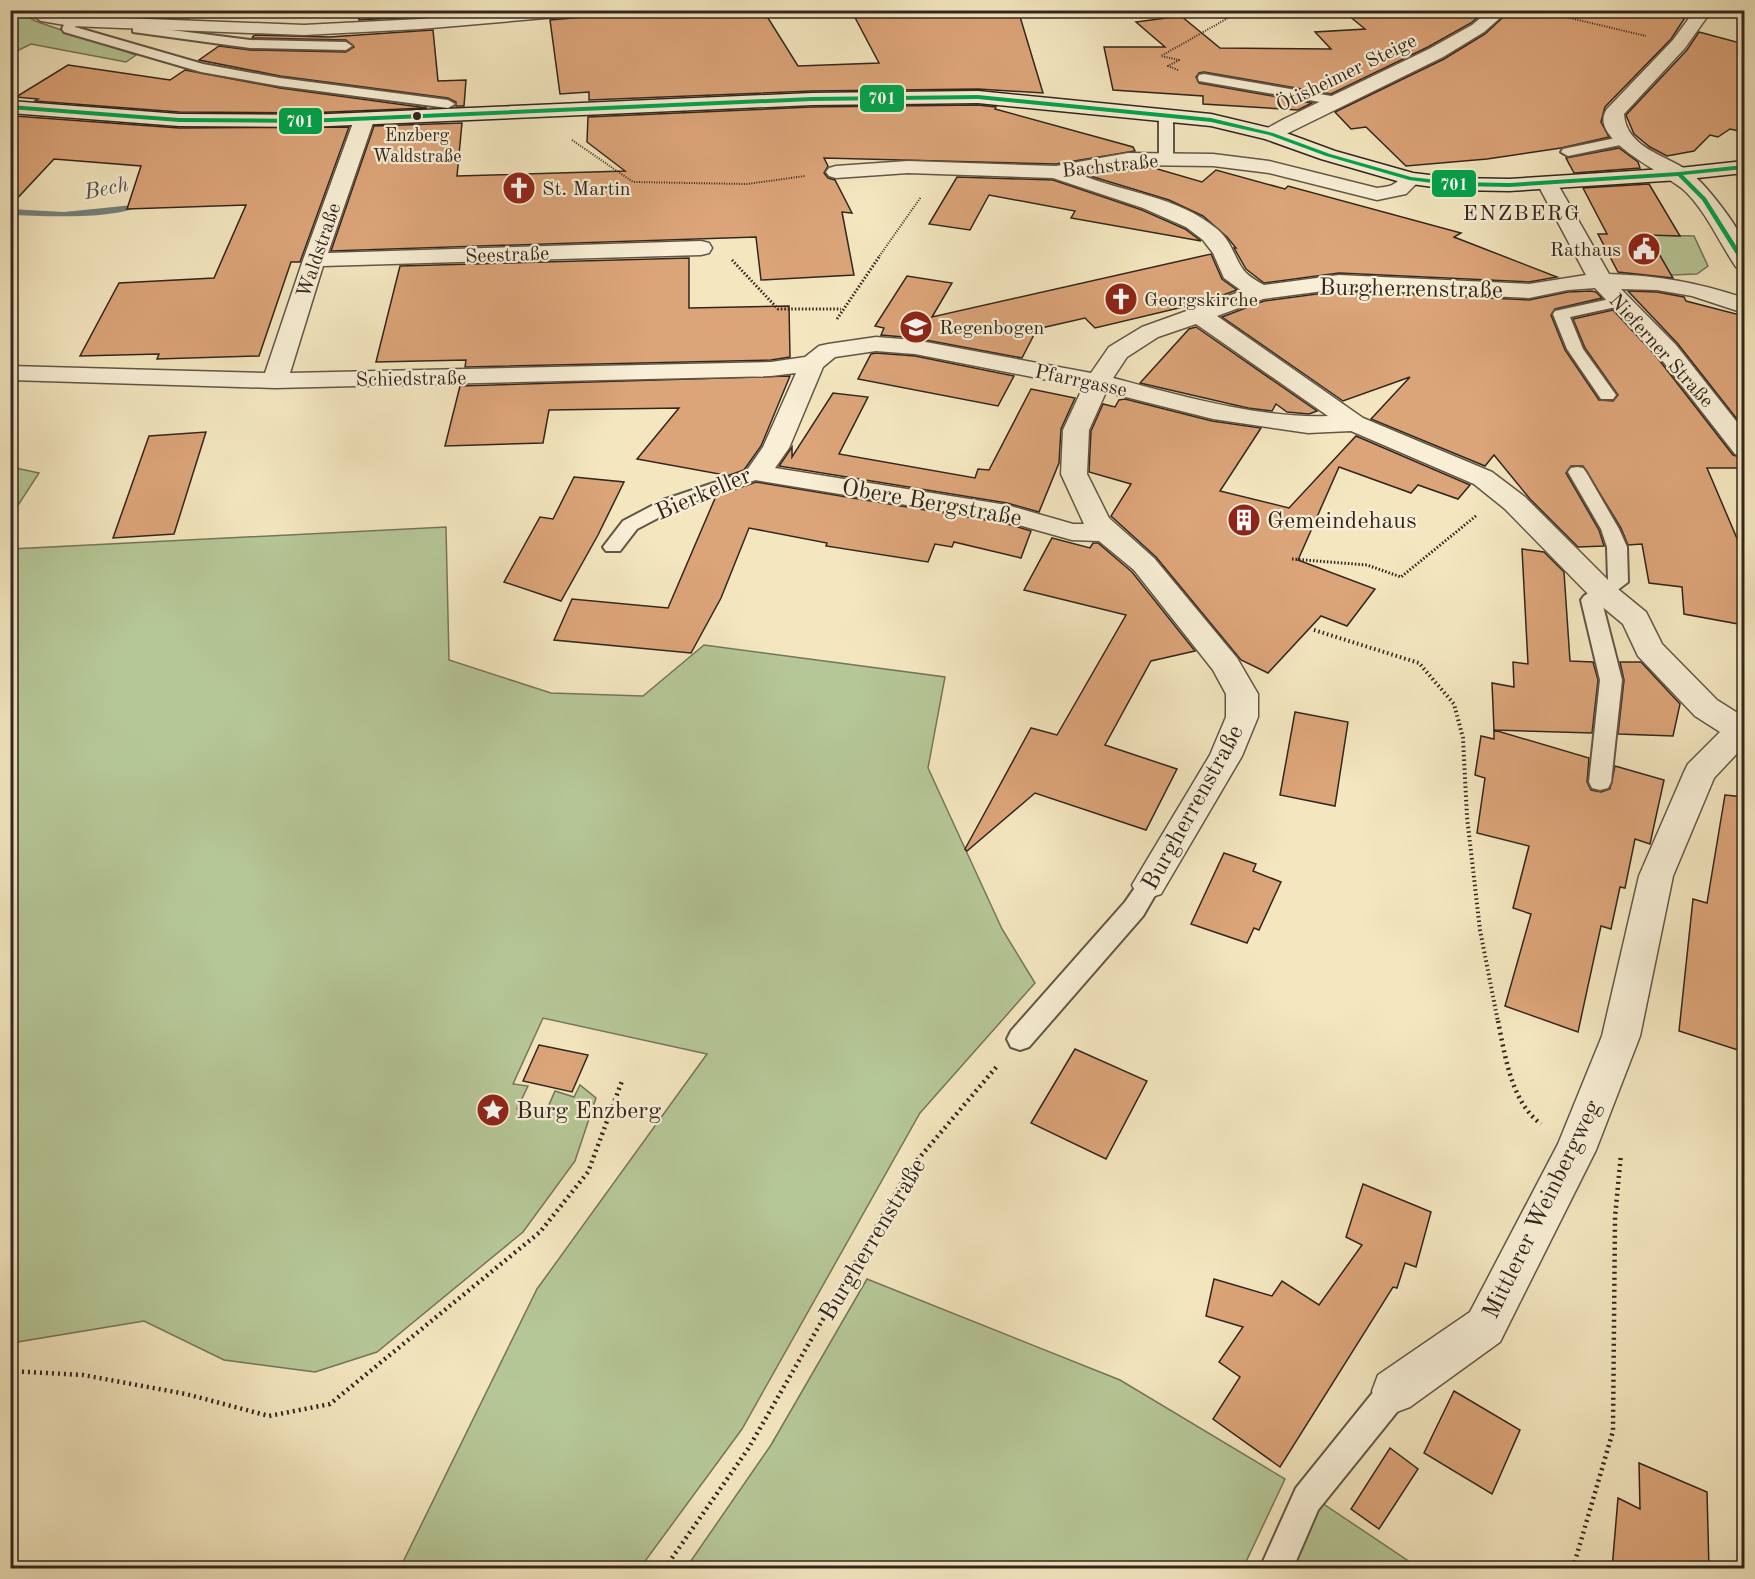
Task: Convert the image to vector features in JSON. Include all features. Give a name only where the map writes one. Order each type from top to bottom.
[{"type":"street","points":[[33,10],[47,17],[71,21],[304,30],[420,24],[580,10]]},
{"type":"street","name":"Ötisheimer Steige","points":[[1272,134],[1337,100],[1400,73],[1480,28],[1501,10]]},
{"type":"street","points":[[1704,10],[1679,44],[1614,113],[1612,123],[1618,135],[1643,154],[1680,174],[1704,199],[1744,262]]},
{"type":"street","points":[[10,107],[179,120],[364,120],[812,99],[978,97],[1211,120],[1272,134],[1328,155],[1411,179],[1509,185],[1680,174],[1744,167]]},
{"type":"street","name":"Waldstraße","points":[[275,381],[314,260],[364,120]]},
{"type":"street","name":"Bachstraße","points":[[836,171],[908,167],[1056,172],[1128,159],[1213,159],[1272,165],[1377,194],[1399,190],[1411,179]]},
{"type":"street","points":[[1056,172],[1085,184],[1156,204],[1190,219],[1223,247],[1230,261],[1232,273],[1259,293]]},
{"type":"street","name":"Nieferner Straße","points":[[1547,183],[1601,281],[1667,350],[1744,448]]},
{"type":"street","name":"Seestraße","points":[[314,260],[700,248]]},
{"type":"street","name":"Burgherrenstraße","points":[[1149,885],[1226,756],[1242,717],[1242,694],[1226,665],[1144,564],[1106,533],[1096,521],[1074,474],[1076,430],[1098,382],[1118,352],[1150,332],[1259,293],[1339,282],[1529,291],[1568,283],[1601,281],[1657,283],[1697,290],[1744,306]]},
{"type":"street","points":[[1198,314],[1354,423],[1483,478],[1515,503],[1603,592],[1636,619],[1649,648],[1706,708],[1728,723],[1744,729]]},
{"type":"street","name":"Pfarrgasse","points":[[812,364],[828,351],[876,344],[915,347],[1098,382],[1213,411],[1308,425],[1354,423]]},
{"type":"street","name":"Schiedstraße","points":[[10,374],[275,381],[771,369],[812,364]]},
{"type":"street","name":"Bierkeller","points":[[758,472],[776,448],[812,364]]},
{"type":"street","name":"Obere Bergstraße","points":[[758,472],[1007,513],[1072,532],[1106,533]]},
{"type":"street","name":"Mittlerer Weinbergweg","points":[[1394,1391],[1485,1327],[1576,1150],[1621,1036],[1656,876],[1700,772],[1744,729]]},
{"type":"lane","points":[[71,21],[68,29],[201,68],[280,82],[448,104]]},
{"type":"lane","points":[[144,24],[137,29],[250,44],[346,46]]},
{"type":"lane","points":[[1204,78],[1337,100]]},
{"type":"lane","points":[[1166,115],[1166,159]]},
{"type":"lane","points":[[1568,152],[1625,140]]},
{"type":"lane","points":[[1607,395],[1575,349],[1560,314],[1619,302]]},
{"type":"lane","name":"Bierkeller","points":[[613,547],[630,525],[670,504],[758,472]]},
{"type":"lane","points":[[1576,472],[1610,529],[1617,547],[1618,582],[1591,600],[1611,680],[1600,782]]},
{"type":"lane","name":"Burgherrenstraße","points":[[1020,1039],[1134,909],[1149,885]]},
{"type":"lane","points":[[1276,1569],[1307,1499],[1394,1391]]},
{"type":"path","points":[[1186,10],[1177,14],[1228,18],[1161,56],[1179,60],[1168,66],[1204,78]]},
{"type":"path","points":[[1536,10],[1679,44]]},
{"type":"path","points":[[534,112],[537,119],[633,182],[747,184],[836,171]]},
{"type":"path","points":[[700,248],[722,249],[778,309],[842,309],[915,204]]},
{"type":"path","points":[[1292,559],[1366,564],[1401,577],[1456,532]]},
{"type":"path","points":[[1314,630],[1419,663],[1454,704],[1463,738],[1467,817],[1480,930],[1507,1067],[1529,1115]]},
{"type":"path","name":"Burgherrenstraße","points":[[665,1569],[748,1449],[909,1170],[1020,1039]]},
{"type":"path","points":[[10,1371],[83,1375],[186,1394],[269,1416],[330,1404],[540,1232],[588,1172],[622,1081]]},
{"type":"path","points":[[1573,1569],[1613,1431],[1615,1217],[1622,1151]]},
{"type":"green space","points":[[18,10],[35,21],[136,55],[126,62],[31,44],[15,52],[11,51],[11,11]]},
{"type":"green space","points":[[195,10],[186,20],[68,11]]},
{"type":"green space","points":[[1648,235],[1694,236],[1708,266],[1697,274],[1671,275]]},
{"type":"green space","points":[[10,467],[39,473],[11,516]]},
{"type":"green space","points":[[446,527],[449,660],[551,693],[643,696],[704,645],[945,677],[928,768],[1002,929],[1035,983],[920,1113],[742,1429],[640,1568],[400,1568],[537,1289],[707,1054],[543,1018],[513,1084],[528,1086],[517,1109],[544,1116],[555,1091],[574,1097],[580,1085],[596,1098],[575,1161],[523,1232],[377,1352],[315,1372],[224,1360],[144,1321],[11,1343],[11,549]]},
{"type":"green space","points":[[867,1279],[1120,1380],[1285,1479],[1243,1568],[686,1568],[771,1445]]},
{"type":"green space","points":[[1319,1501],[1419,1568],[1293,1568]]},
{"type":"building","points":[[359,10],[431,10],[432,16],[359,20]]},
{"type":"building","points":[[664,10],[763,10],[798,66],[879,63],[851,10],[1018,10],[1043,93],[978,89],[812,91],[589,100],[589,92],[560,94],[550,20]]},
{"type":"building","points":[[1342,10],[1486,10],[1471,23],[1428,47],[1331,94],[1204,72],[1199,73],[1196,77],[1199,83],[1312,103],[1298,110],[1203,104],[1203,96],[1113,90],[1104,47],[1165,47],[1136,22],[1181,16],[1220,48],[1331,49],[1315,32],[1365,29]]},
{"type":"building","points":[[1511,10],[1690,10],[1671,39],[1605,107],[1601,122],[1609,137],[1561,148],[1487,159],[1406,166],[1366,127],[1351,129],[1335,112],[1444,59],[1485,34]]},
{"type":"building","points":[[433,30],[438,81],[466,80],[464,106],[456,106],[456,102],[448,98],[280,76],[199,60],[219,46],[250,50],[346,52],[354,47],[346,40],[252,38],[254,35],[329,37]]},
{"type":"building","points":[[1699,32],[1744,44],[1744,132],[1730,129],[1718,137],[1710,135],[1694,151],[1667,156],[1650,147],[1634,134],[1626,115],[1687,50]]},
{"type":"building","points":[[68,65],[170,80],[185,70],[280,88],[427,108],[307,113],[179,112],[35,101],[38,99],[16,97]]},
{"type":"building","points":[[978,105],[996,107],[995,109],[1133,147],[1135,151],[1056,164],[824,158],[828,166],[824,173],[828,178],[835,180],[852,213],[842,212],[854,275],[761,280],[756,237],[331,251],[374,126],[462,123],[457,176],[625,171],[587,142],[588,117],[812,107]]},
{"type":"building","points":[[14,116],[179,128],[349,127],[300,262],[291,262],[259,356],[157,359],[159,354],[80,356],[119,283],[214,278],[246,205],[127,209],[141,166],[54,159],[10,206],[10,118]]},
{"type":"building","points":[[1619,148],[1638,162],[1640,168],[1574,173],[1566,158]]},
{"type":"building","points":[[1128,167],[1154,168],[1202,182],[1216,170],[1285,189],[1288,186],[1461,233],[1454,237],[1557,277],[1529,282],[1339,273],[1264,283],[1246,269],[1234,248],[1236,248],[1203,216],[1169,200],[1087,175]]},
{"type":"building","points":[[957,177],[1053,180],[1142,210],[1185,229],[1201,241],[1071,218],[1075,211],[989,195],[970,230],[929,224]]},
{"type":"building","points":[[1649,184],[1680,236],[1648,235],[1673,278],[1618,272],[1598,234],[1607,234],[1583,188]]},
{"type":"building","points":[[1211,254],[1222,279],[1237,290],[1204,302],[1095,328],[1085,318],[1037,329],[1022,358],[915,338],[881,335],[884,328],[875,326],[907,276],[952,283],[932,317]]},
{"type":"building","points":[[689,258],[689,308],[789,306],[790,357],[771,360],[465,367],[466,360],[376,362],[400,266]]},
{"type":"building","points":[[1339,291],[1529,300],[1568,292],[1596,292],[1602,298],[1555,309],[1551,315],[1565,350],[1599,400],[1613,401],[1618,395],[1585,348],[1573,319],[1613,310],[1656,356],[1733,455],[1744,458],[1744,468],[1707,468],[1744,555],[1744,625],[1684,614],[1682,587],[1649,583],[1642,544],[1628,545],[1621,528],[1583,466],[1571,466],[1566,473],[1599,530],[1604,546],[1578,547],[1530,499],[1494,455],[1485,466],[1371,419],[1410,377],[1343,401],[1222,317],[1264,301]]},
{"type":"building","points":[[1628,291],[1657,292],[1684,297],[1686,301],[1744,316],[1744,428],[1678,344]]},
{"type":"building","points":[[1196,327],[1317,411],[1309,414],[1287,412],[1276,404],[1272,411],[1248,408],[1140,383],[1189,329]]},
{"type":"building","points":[[871,354],[915,356],[1014,376],[998,406],[858,379]]},
{"type":"building","points":[[790,376],[761,446],[744,470],[724,477],[725,475],[637,459],[679,408],[549,410],[543,443],[445,446],[460,386]]},
{"type":"building","points":[[1031,389],[1075,398],[1061,429],[1059,463],[1039,512],[1007,503],[779,466],[792,447],[792,457],[833,393],[868,397],[839,454],[975,478],[978,469],[989,470]]},
{"type":"building","points":[[1125,399],[1212,421],[1261,428],[1220,491],[1289,508],[1356,436],[1470,485],[1458,499],[1418,485],[1411,493],[1339,467],[1298,560],[1375,589],[1347,626],[1321,616],[1268,673],[1241,660],[1156,557],[1111,516],[1131,484],[1089,472],[1091,431],[1103,404],[1115,407],[1119,400]]},
{"type":"building","points":[[206,432],[174,534],[113,538],[149,436]]},
{"type":"building","points":[[574,477],[624,482],[598,535],[561,601],[504,582],[540,517],[553,519]]},
{"type":"building","points":[[756,482],[1004,523],[1031,531],[1021,558],[954,542],[952,547],[935,544],[928,562],[826,546],[827,543],[749,528],[721,598],[691,653],[554,640],[572,599],[668,608],[716,496]]},
{"type":"building","points":[[1052,538],[1090,548],[1093,543],[1098,543],[1132,572],[1195,651],[1151,661],[1105,745],[1177,769],[1146,830],[1035,793],[967,851],[965,849],[1031,728],[1057,735],[1126,615],[1024,590]]},
{"type":"building","points":[[1522,549],[1544,552],[1564,572],[1570,661],[1593,662],[1598,680],[1592,733],[1494,730],[1492,683],[1514,687],[1513,662],[1528,664]]},
{"type":"building","points":[[1620,662],[1641,662],[1680,704],[1673,736],[1618,734],[1624,680]]},
{"type":"building","points":[[1295,712],[1348,722],[1335,806],[1280,795]]},
{"type":"building","points":[[1494,730],[1589,758],[1587,782],[1591,790],[1601,792],[1610,789],[1615,766],[1664,780],[1650,844],[1635,839],[1625,888],[1620,887],[1611,929],[1601,926],[1578,1032],[1505,1006],[1531,914],[1513,908],[1529,846],[1477,833],[1485,778],[1475,775],[1481,736],[1494,739]]},
{"type":"building","points":[[1725,795],[1744,797],[1744,1052],[1679,1031],[1693,899],[1707,903]]},
{"type":"building","points":[[1224,853],[1256,864],[1253,871],[1281,882],[1259,930],[1254,928],[1247,943],[1191,924]]},
{"type":"building","points":[[539,1045],[588,1055],[572,1092],[523,1081]]},
{"type":"building","points":[[1075,1049],[1147,1081],[1106,1159],[1031,1123]]},
{"type":"building","points":[[1363,1184],[1431,1212],[1416,1267],[1405,1263],[1397,1288],[1393,1287],[1280,1467],[1213,1419],[1240,1377],[1219,1362],[1243,1327],[1206,1316],[1214,1279],[1272,1296],[1282,1281],[1319,1305],[1362,1245],[1346,1237]]},
{"type":"building","points":[[1454,1391],[1520,1430],[1492,1494],[1424,1453]]},
{"type":"building","points":[[1390,1448],[1418,1469],[1379,1529],[1351,1509]]},
{"type":"building","points":[[1639,1463],[1707,1492],[1709,1569],[1612,1569],[1618,1498],[1640,1509]]},
{"type":"waterway","name":"Bech","points":[[10,212],[64,215],[135,207],[144,200]]},
{"type":"transit line","name":"701","points":[[10,107],[179,120],[307,121],[812,99],[978,97],[1211,120],[1271,134],[1328,155],[1411,179],[1455,184],[1509,185],[1679,174],[1744,167]]},
{"type":"transit line","name":"701","points":[[1679,174],[1704,199],[1744,262]]},
{"type":"place","name":"Enzberg Waldstraße","points":[[417,116]]},
{"type":"place","name":"St. Martin","points":[[519,188]]},
{"type":"place","name":"Rathaus","points":[[1644,249]]},
{"type":"place","name":"Georgskirche","points":[[1121,299]]},
{"type":"place","name":"Regenbogen","points":[[916,327]]},
{"type":"place","name":"Gemeindehaus","points":[[1244,520]]},
{"type":"place","name":"Burg Enzberg","points":[[493,1110]]},
{"type":"district","name":"ENZBERG","points":[[1522,212]]}]
